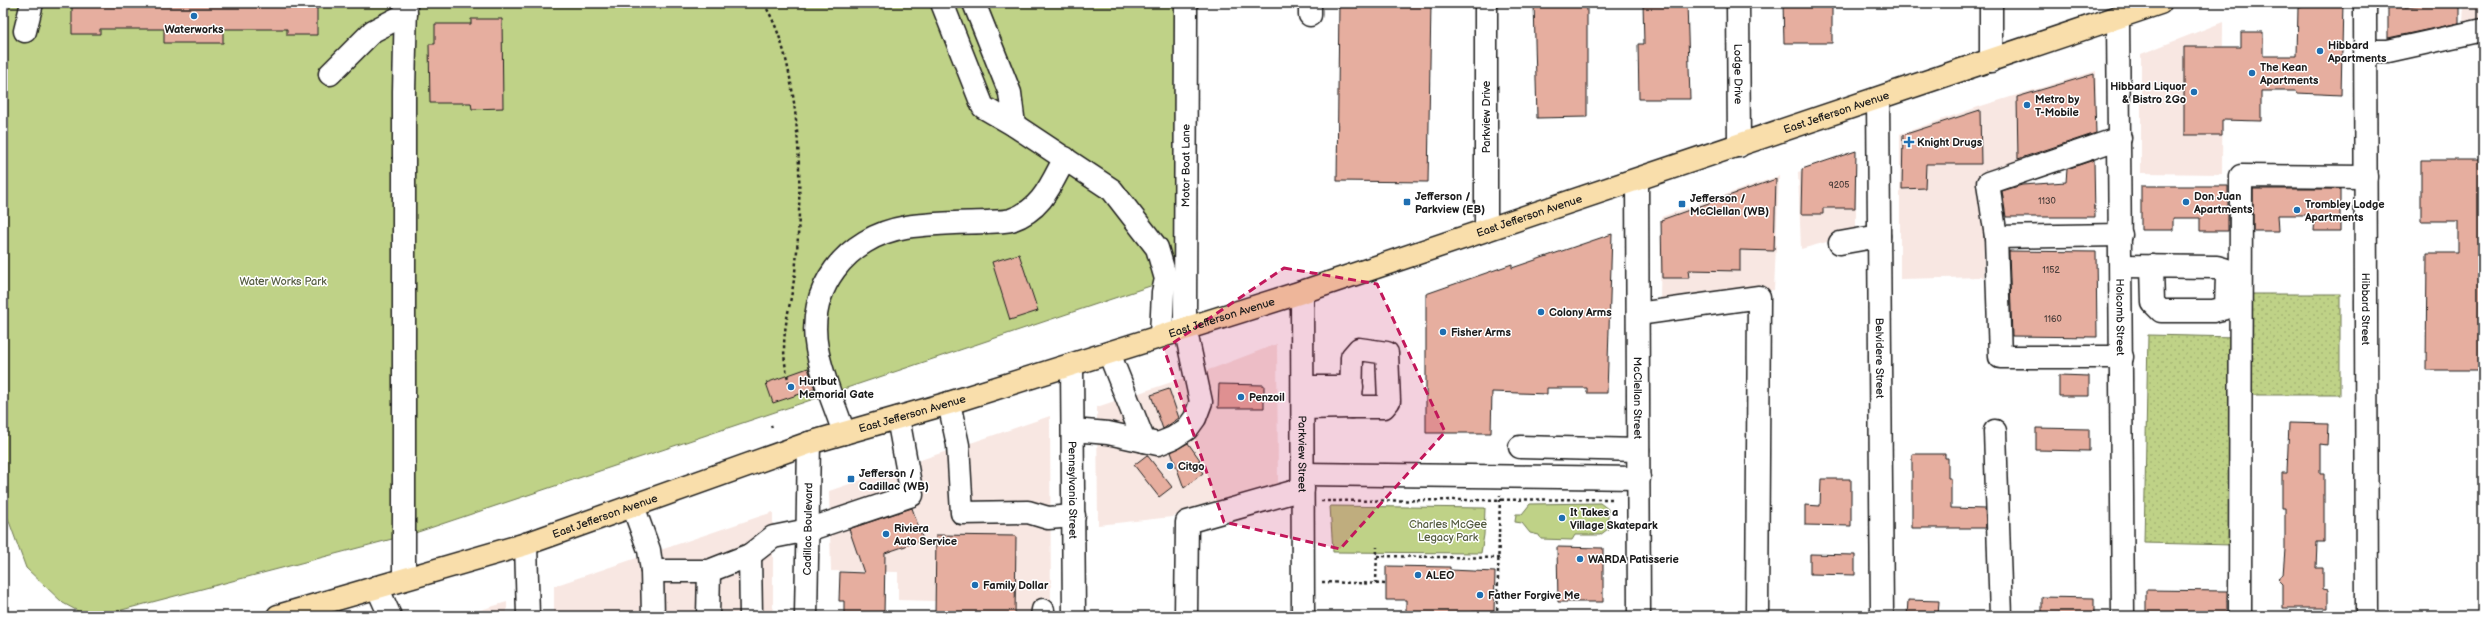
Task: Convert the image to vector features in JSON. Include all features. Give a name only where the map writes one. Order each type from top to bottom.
[{"type":"main road","name":"East Jefferson Avenue","points":[[281,616],[404,578],[526,544],[809,443],[949,403],[1072,365],[1185,327],[1302,292],[2118,19],[2155,4]]},
{"type":"street","points":[[22,3],[24,32],[32,3]]},
{"type":"street","points":[[942,3],[983,107],[1014,125],[1112,190],[1157,248],[1166,279],[1162,292],[1161,336]]},
{"type":"street","points":[[974,3],[1010,93],[1014,125]]},
{"type":"street","name":"Motor Boat Lane","points":[[1074,430],[1108,433],[1158,444],[1173,438],[1187,429],[1195,418],[1201,402],[1200,389],[1185,327],[1186,3]]},
{"type":"street","name":"Parkview Drive","points":[[1486,3],[1486,230]]},
{"type":"street","name":"Lodge Drive","points":[[1738,3],[1739,146]]},
{"type":"street","points":[[1991,3],[1991,61]]},
{"type":"street","name":"Hibbard Street","points":[[2365,3],[2367,616]]},
{"type":"street","points":[[330,74],[372,31],[406,8]]},
{"type":"street","points":[[404,578],[404,91],[406,8]]},
{"type":"street","name":"Holcomb Street","points":[[2118,19],[2123,616]]},
{"type":"street","points":[[2366,51],[2388,51],[2483,30]]},
{"type":"street","name":"Belvidere Street","points":[[1878,99],[1882,616]]},
{"type":"street","points":[[2120,138],[1988,183],[1996,237],[2000,357],[2122,358]]},
{"type":"street","points":[[844,433],[817,351],[815,329],[820,296],[836,266],[858,246],[887,232],[906,227],[1011,220],[1042,202],[1065,158]]},
{"type":"street","points":[[2240,616],[2241,176],[2366,177]]},
{"type":"street","name":"McClellan Street","points":[[1637,180],[1639,616]]},
{"type":"street","points":[[1996,237],[2121,235]]},
{"type":"street","points":[[1840,243],[1879,236]]},
{"type":"street","points":[[2121,266],[2152,266]]},
{"type":"street","name":"Parkview Street","points":[[1302,292],[1303,397],[1308,488],[1303,616]]},
{"type":"street","points":[[1638,314],[1759,296],[1757,616]]},
{"type":"street","points":[[1109,353],[1144,441]]},
{"type":"street","name":"Pennsylvania Street","points":[[1072,365],[1074,430],[1074,616]]},
{"type":"street","points":[[1303,397],[1352,397]]},
{"type":"street","points":[[949,403],[958,445],[962,513],[1028,512],[1048,518],[1074,516]]},
{"type":"street","points":[[652,570],[709,571],[750,554],[773,537],[808,530],[912,496],[898,418]]},
{"type":"street","points":[[1995,431],[2001,616]]},
{"type":"street","name":"Cadillac Boulevard","points":[[806,616],[809,443]]},
{"type":"street","points":[[1520,448],[1638,450]]},
{"type":"street","points":[[1186,616],[1187,522],[1308,488],[1500,476],[1639,478]]},
{"type":"street","points":[[633,506],[649,550],[652,570],[653,616]]},
{"type":"street","points":[[526,544],[528,616]]},
{"type":"street","points":[[750,554],[751,616]]},
{"type":"street","points":[[708,616],[709,571]]},
{"type":"street","points":[[377,587],[390,616]]},
{"type":"path","points":[[766,9],[773,20],[783,50],[793,99],[796,135],[799,227],[794,277],[783,345],[784,362],[789,383]]},
{"type":"path","points":[[1497,616],[1500,476]]},
{"type":"path","points":[[1308,488],[1500,500],[1615,499]]},
{"type":"path","points":[[1376,584],[1377,547]]},
{"type":"path","points":[[1377,556],[1499,558]]},
{"type":"path","points":[[1318,582],[1386,584]]},
{"type":"highlighted area","points":[[1284,268],[1377,284],[1445,432],[1340,549],[1224,522],[1164,349]]},
{"type":"shaded area","points":[[2464,3],[2483,3],[2483,21],[2463,25]]},
{"type":"shaded area","points":[[2223,22],[2222,174],[2141,173],[2141,54]]},
{"type":"shaded area","points":[[2096,71],[2096,141],[1983,177],[1984,277],[1900,279],[1900,134],[1981,106]]},
{"type":"shaded area","points":[[1856,152],[1856,234],[1801,249],[1798,172]]},
{"type":"shaded area","points":[[1779,176],[1774,290],[1660,307],[1661,217]]},
{"type":"shaded area","points":[[1277,344],[1278,485],[1172,517],[1098,525],[1097,407],[1214,368]]},
{"type":"shaded area","points":[[1050,416],[1051,616],[935,616],[935,601],[898,600],[898,572],[831,571],[829,491]]},
{"type":"shaded area","points":[[773,512],[773,616],[554,616],[554,586]]},
{"type":"shaded area","points":[[507,602],[507,616],[461,616]]},
{"type":"green space","name":"Water Works Park","points":[[3,3],[1181,3],[1180,276],[415,533],[99,616],[87,616],[63,603],[26,568],[3,505]]},
{"type":"green space","points":[[2252,294],[2340,294],[2340,395],[2252,395]]},
{"type":"green space","points":[[2148,335],[2237,337],[2233,545],[2144,543]]},
{"type":"green space","name":"It Takes a Village Skatepark","points":[[1600,503],[1608,509],[1608,529],[1600,535],[1575,535],[1572,540],[1541,539],[1539,535],[1530,533],[1522,523],[1515,522],[1516,514],[1522,514],[1530,504]]},
{"type":"green space","name":"Charles McGee Legacy Park","points":[[1330,506],[1485,508],[1484,535],[1481,553],[1333,552]]},
{"type":"building","name":"Waterworks","points":[[72,3],[317,3],[317,35],[287,35],[287,29],[223,29],[223,43],[164,43],[164,29],[100,29],[100,34],[72,34]]},
{"type":"building","points":[[1339,3],[1431,3],[1428,182],[1337,181]]},
{"type":"building","points":[[1534,3],[1587,3],[1587,117],[1537,118]]},
{"type":"building","points":[[1643,3],[1687,3],[1690,99],[1639,99],[1638,44],[1644,44]]},
{"type":"building","points":[[1783,3],[1832,3],[1832,43],[1784,43]]},
{"type":"building","points":[[2311,3],[2343,3],[2341,95],[2297,93],[2297,91],[2261,91],[2261,121],[2222,120],[2222,135],[2184,135],[2184,47],[2241,47],[2241,32],[2263,32],[2263,56],[2297,56],[2298,8]]},
{"type":"building","points":[[2388,3],[2405,3],[2405,7],[2429,3],[2459,3],[2459,23],[2388,38]]},
{"type":"building","points":[[471,19],[502,19],[503,108],[472,109],[471,103],[430,103],[429,44],[435,44],[435,24],[471,24]]},
{"type":"building","points":[[2094,74],[2096,133],[2018,159],[2017,97]]},
{"type":"building","points":[[1980,110],[1981,164],[1926,164],[1925,188],[1902,189],[1903,135]]},
{"type":"building","points":[[1856,151],[1855,208],[1823,208],[1823,214],[1801,214],[1802,169]]},
{"type":"building","points":[[2094,160],[2095,217],[2006,217],[2002,191],[2022,185],[2066,182],[2067,169]]},
{"type":"building","points":[[2421,160],[2483,160],[2483,370],[2426,370],[2427,253],[2458,253],[2458,221],[2421,221]]},
{"type":"building","points":[[1776,179],[1774,251],[1740,250],[1740,271],[1688,270],[1689,278],[1662,278],[1661,220]]},
{"type":"building","name":"Don Juan Apartments","points":[[2141,186],[2228,186],[2228,231],[2200,231],[2200,218],[2173,218],[2173,230],[2141,230]]},
{"type":"building","name":"Trombley Lodge Apartments","points":[[2253,189],[2340,189],[2340,231],[2314,231],[2315,215],[2278,215],[2279,231],[2253,231]]},
{"type":"building","points":[[1612,234],[1607,393],[1587,393],[1587,388],[1547,388],[1547,394],[1492,392],[1491,433],[1426,433],[1426,294],[1512,264],[1512,268]]},
{"type":"building","points":[[2009,251],[2096,252],[2097,337],[2012,336]]},
{"type":"building","points":[[1019,254],[1038,311],[1010,320],[992,262]]},
{"type":"building","name":"Hurlbut Memorial Gate","points":[[808,368],[815,389],[773,403],[766,383]]},
{"type":"building","points":[[2059,375],[2089,376],[2089,396],[2059,396]]},
{"type":"building","name":"Penzoil","points":[[1219,384],[1264,385],[1264,408],[1218,408]]},
{"type":"building","points":[[1169,389],[1179,418],[1163,429],[1151,395]]},
{"type":"building","points":[[2289,423],[2328,424],[2327,445],[2320,444],[2320,473],[2324,473],[2324,542],[2317,542],[2316,568],[2323,568],[2323,589],[2328,590],[2328,608],[2283,608],[2283,584],[2278,579],[2283,575],[2285,549],[2285,508],[2282,508],[2282,473],[2287,473]]},
{"type":"building","points":[[2036,428],[2089,429],[2089,451],[2036,450]]},
{"type":"building","points":[[1188,443],[1200,460],[1195,463],[1203,473],[1184,488],[1171,452]]},
{"type":"building","points":[[1912,454],[1945,454],[1945,458],[1948,458],[1948,478],[1951,478],[1951,508],[1985,509],[1986,528],[1912,528]]},
{"type":"building","points":[[1147,455],[1172,487],[1159,497],[1134,465]]},
{"type":"building","points":[[1821,479],[1851,479],[1851,526],[1805,525],[1805,505],[1820,506]]},
{"type":"building","points":[[912,508],[923,540],[885,553],[884,616],[844,616],[844,601],[839,601],[840,572],[864,573],[849,529]]},
{"type":"building","points":[[936,535],[1016,536],[1015,616],[935,616]]},
{"type":"building","points":[[1557,547],[1603,548],[1603,602],[1558,602]]},
{"type":"building","points":[[1810,554],[1855,555],[1855,575],[1810,574]]},
{"type":"building","points":[[1386,566],[1450,567],[1450,570],[1495,572],[1494,612],[1472,612],[1472,616],[1406,616],[1406,600],[1386,600]]},
{"type":"building","points":[[2146,590],[2227,591],[2227,616],[2146,616]]},
{"type":"building","points":[[2042,597],[2094,598],[2094,616],[2042,616]]},
{"type":"building","points":[[1908,600],[1939,601],[1938,616],[1907,616]]},
{"type":"place","name":"Waterworks","points":[[194,16]]},
{"type":"place","name":"Hibbard Apartments","points":[[2320,51]]},
{"type":"place","name":"The Kean Apartments","points":[[2252,73]]},
{"type":"place","name":"Hibbard Liquor & Bistro 2Go","points":[[2194,92]]},
{"type":"place","name":"Metro by T-Mobile","points":[[2027,105]]},
{"type":"place","name":"Knight Drugs","points":[[1909,142]]},
{"type":"place","name":"Jefferson / Parkview (EB)","points":[[1407,202]]},
{"type":"place","name":"Don Juan Apartments","points":[[2186,202]]},
{"type":"place","name":"Jefferson / McClellan (WB)","points":[[1682,204]]},
{"type":"place","name":"Trombley Lodge Apartments","points":[[2297,210]]},
{"type":"place","name":"Colony Arms","points":[[1541,312]]},
{"type":"place","name":"Fisher Arms","points":[[1443,332]]},
{"type":"place","name":"Hurlbut Memorial Gate","points":[[791,387]]},
{"type":"place","name":"Penzoil","points":[[1241,397]]},
{"type":"place","name":"Citgo","points":[[1170,466]]},
{"type":"place","name":"Jefferson / Cadillac (WB)","points":[[851,479]]},
{"type":"place","name":"It Takes a Village Skatepark","points":[[1562,518]]},
{"type":"place","name":"Riviera Auto Service","points":[[886,534]]},
{"type":"place","name":"WARDA Patisserie","points":[[1580,559]]},
{"type":"place","name":"ALEO","points":[[1418,575]]},
{"type":"place","name":"Family Dollar","points":[[975,585]]},
{"type":"place","name":"Father Forgive Me","points":[[1480,595]]}]
